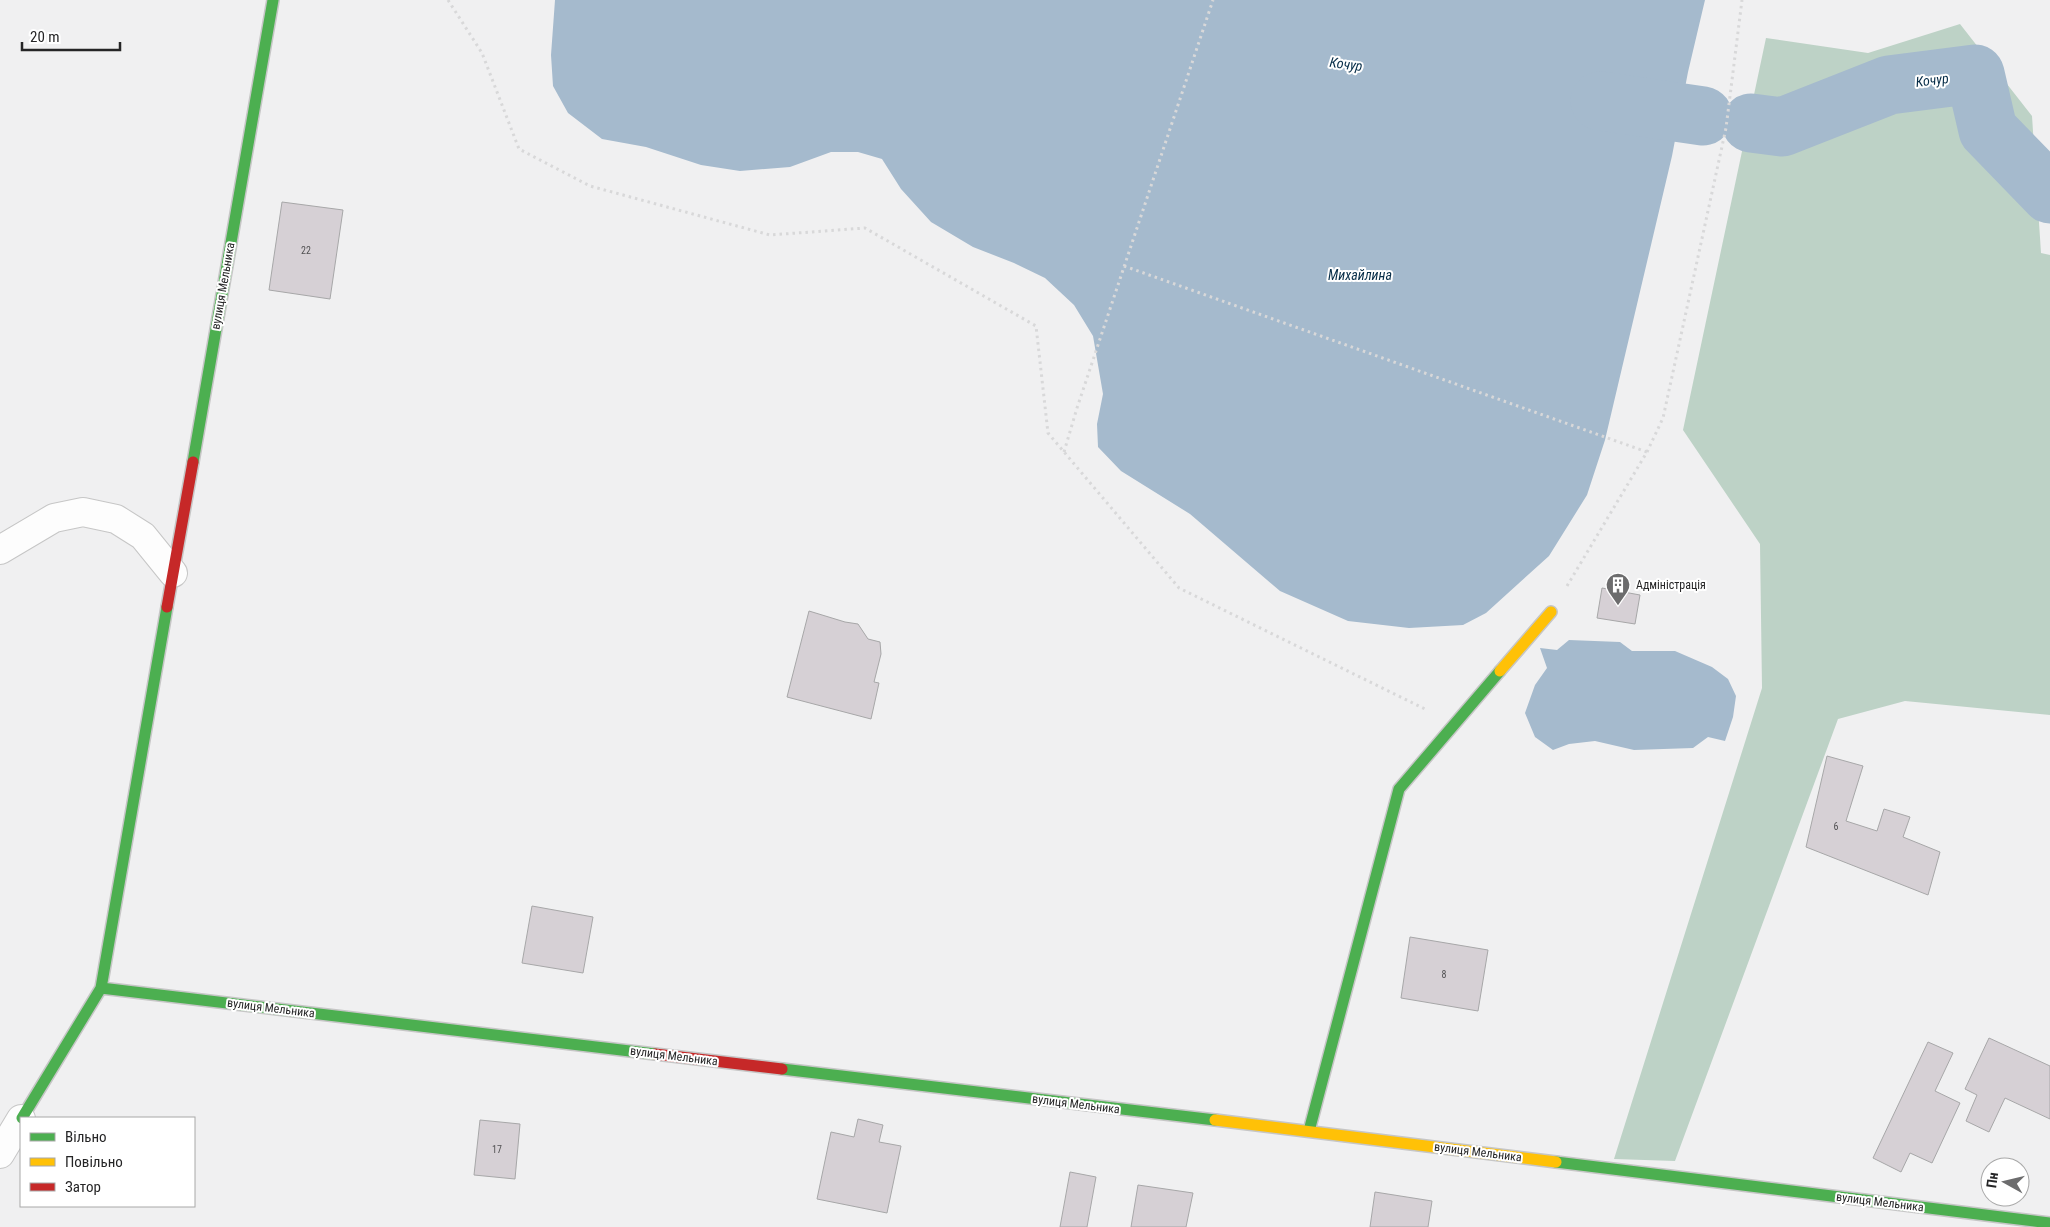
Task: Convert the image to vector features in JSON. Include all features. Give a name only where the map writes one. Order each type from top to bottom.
[{"type":"street","name":"вулиця Мельника","points":[[23,1117],[101,988],[273,0]]},
{"type":"street","points":[[0,550],[54,518],[83,512],[116,519],[143,536],[173,573]]},
{"type":"street","points":[[1309,1131],[1399,789],[1551,612]]},
{"type":"street","name":"вулиця Мельника","points":[[101,988],[1309,1131],[2050,1223]]},
{"type":"street","name":"вулиця Мельника","points":[[0,1154],[20,1122]]},
{"type":"path","points":[[448,0],[482,53],[519,149],[590,186],[770,235],[865,228],[1036,326],[1048,433],[1178,588],[1455,724]]},
{"type":"path","points":[[1064,453],[1077,408],[1213,0]]},
{"type":"path","points":[[1551,612],[1646,452],[1663,418],[1724,138],[1742,0]]},
{"type":"path","points":[[1124,266],[1646,452]]},
{"type":"green space","points":[[1960,24],[2032,116],[2041,253],[2050,255],[2050,715],[1905,701],[1838,719],[1675,1161],[1614,1159],[1762,688],[1760,544],[1683,430],[1766,38],[1868,53]]},
{"type":"water","name":"Михайлина","points":[[555,0],[1705,0],[1688,72],[1672,156],[1605,440],[1587,495],[1549,556],[1486,613],[1463,625],[1409,628],[1348,621],[1280,591],[1190,514],[1121,471],[1098,447],[1097,424],[1103,394],[1093,336],[1074,305],[1045,278],[1014,263],[973,247],[931,222],[901,189],[882,159],[858,152],[831,152],[790,167],[740,171],[701,165],[646,147],[602,139],[568,113],[553,86],[551,55]]},
{"type":"water","points":[[1569,640],[1620,642],[1632,651],[1675,651],[1712,667],[1728,679],[1736,696],[1733,717],[1725,741],[1708,737],[1693,748],[1634,750],[1595,741],[1569,744],[1553,750],[1535,737],[1525,713],[1535,685],[1547,668],[1540,648],[1557,650]]},
{"type":"building","points":[[282,202],[343,210],[330,299],[269,290]]},
{"type":"building","name":"Адміністрація","points":[[1602,588],[1640,595],[1635,624],[1597,618]]},
{"type":"building","points":[[809,611],[858,624],[868,639],[880,642],[881,654],[874,682],[879,683],[871,719],[787,697]]},
{"type":"building","points":[[1827,756],[1863,766],[1846,821],[1877,831],[1884,809],[1910,817],[1903,837],[1940,852],[1928,895],[1806,847]]},
{"type":"building","points":[[532,906],[593,917],[583,973],[522,963]]},
{"type":"building","points":[[1410,937],[1488,950],[1478,1011],[1401,998]]},
{"type":"building","points":[[1989,1038],[2050,1066],[2050,1119],[2005,1098],[1989,1132],[1966,1121],[1977,1095],[1965,1089]]},
{"type":"building","points":[[1928,1042],[1953,1053],[1935,1091],[1960,1103],[1932,1163],[1910,1153],[1901,1172],[1873,1158]]},
{"type":"building","points":[[858,1119],[883,1125],[879,1142],[901,1146],[887,1213],[817,1199],[831,1132],[854,1137]]},
{"type":"building","points":[[480,1120],[520,1124],[515,1179],[474,1175]]},
{"type":"building","points":[[1070,1172],[1096,1177],[1087,1227],[1060,1227]]},
{"type":"building","points":[[1138,1185],[1193,1193],[1186,1227],[1131,1227]]},
{"type":"building","points":[[1375,1192],[1432,1201],[1428,1227],[1370,1227]]},
{"type":"waterway","name":"Кочур","points":[[1751,123],[1782,127],[1889,85],[1975,74],[1988,130],[2050,194]]},
{"type":"waterway","name":"Кочур","points":[[1600,101],[1703,116]]},
{"type":"traffic: fast","points":[[193,462],[273,0]]},
{"type":"traffic: fast","points":[[23,1117],[101,988],[167,607]]},
{"type":"traffic: fast","points":[[1309,1131],[1399,789],[1500,671]]},
{"type":"traffic: fast","points":[[101,988],[655,1054]]},
{"type":"traffic: fast","points":[[782,1069],[1215,1120]]},
{"type":"traffic: fast","points":[[1556,1162],[2050,1223]]},
{"type":"traffic: slow","points":[[1500,671],[1551,612]]},
{"type":"traffic: slow","points":[[1215,1120],[1556,1162]]},
{"type":"traffic: jam","points":[[167,607],[193,462]]},
{"type":"traffic: jam","points":[[655,1054],[782,1069]]},
{"type":"place","name":"Адміністрація","points":[[1618,606]]}]
